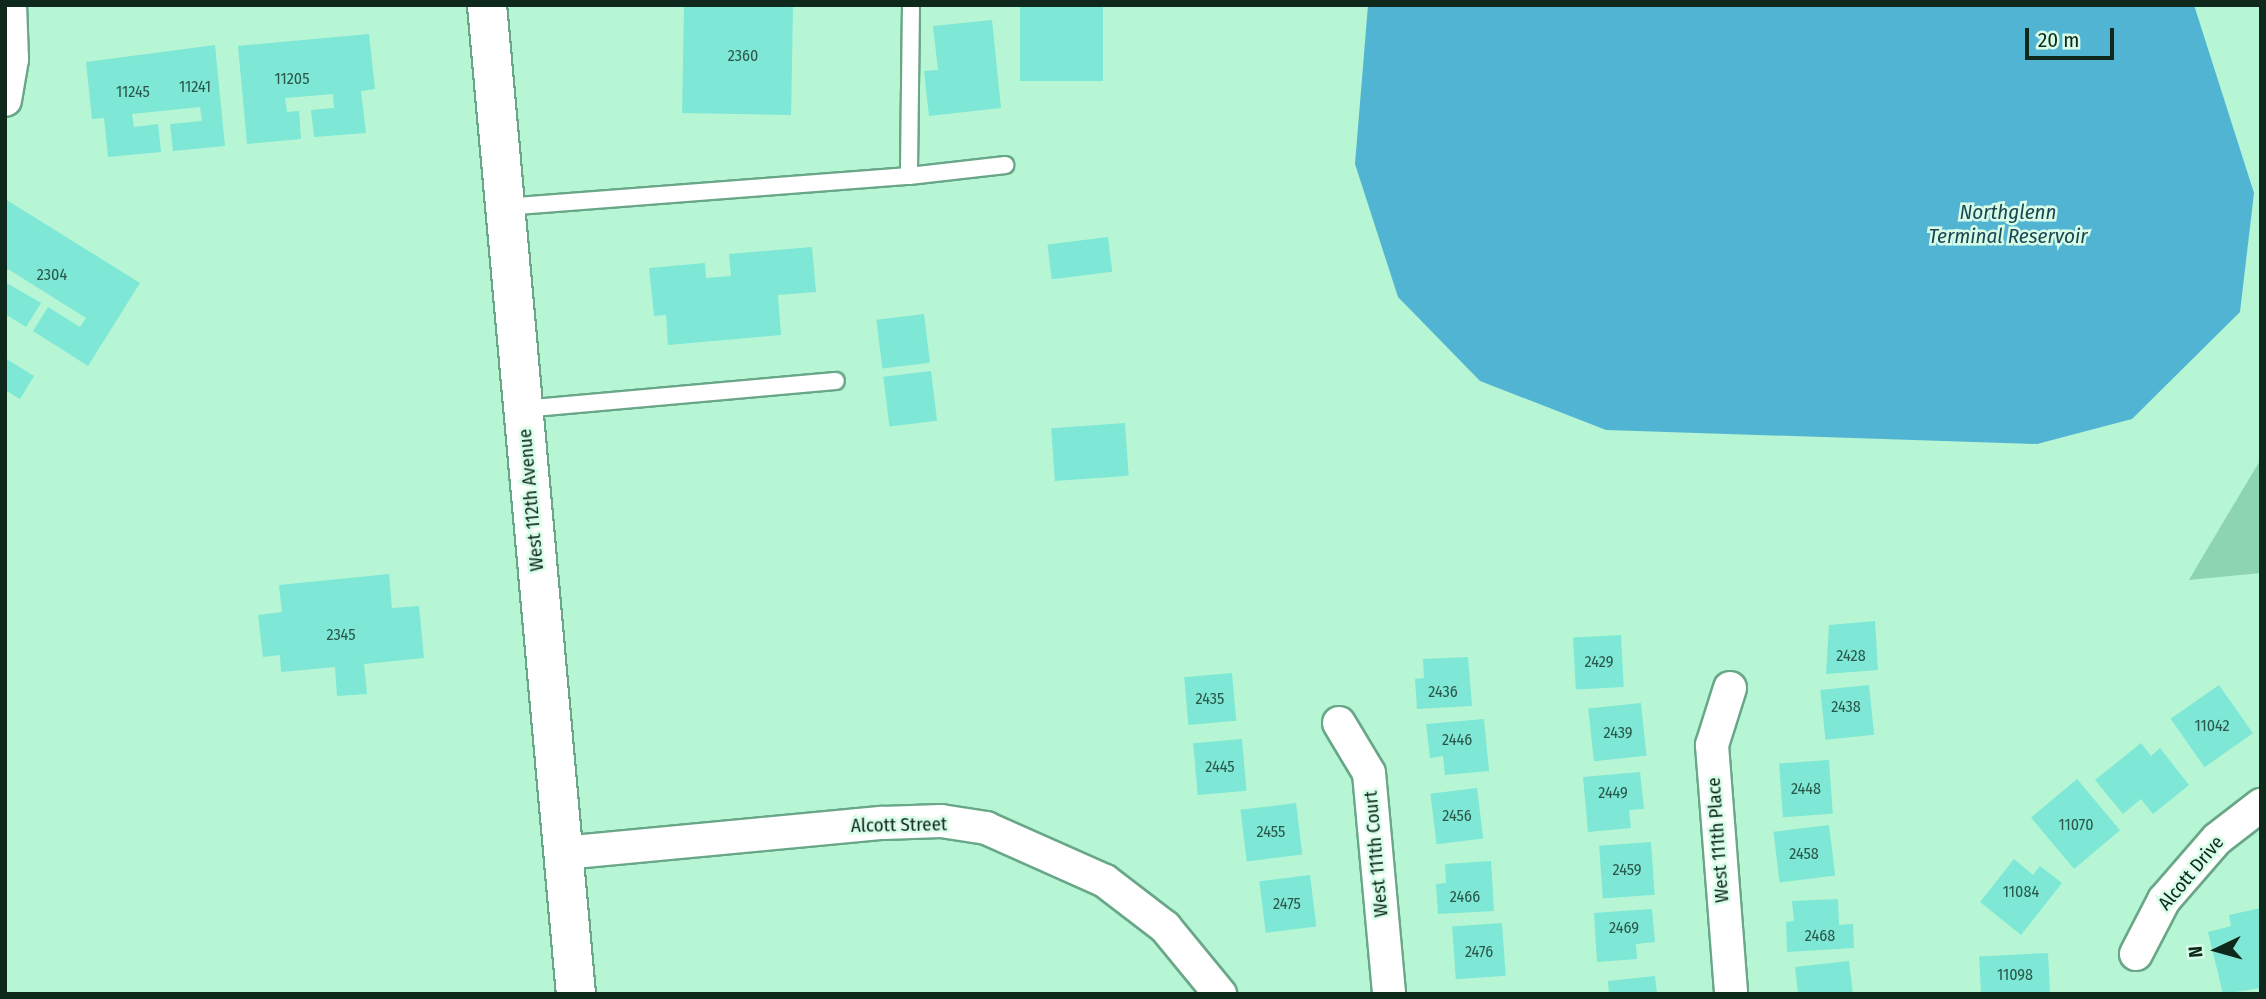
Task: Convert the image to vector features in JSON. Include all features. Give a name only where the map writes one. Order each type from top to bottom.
[{"type":"main road","name":"West 112th Avenue","points":[[487,5],[576,994]]},
{"type":"street","points":[[5,100],[12,58],[10,5]]},
{"type":"street","name":"West 111th Place","points":[[1730,688],[1712,744],[1731,994]]},
{"type":"street","name":"West 111th Court","points":[[1339,723],[1369,773],[1389,994]]},
{"type":"street","name":"Alcott Drive","points":[[2136,954],[2164,900],[2217,839],[2261,805]]},
{"type":"street","name":"Alcott Street","points":[[563,853],[883,823],[941,821],[986,828],[1105,881],[1166,927],[1220,994]]},
{"type":"lane","points":[[909,176],[911,5]]},
{"type":"lane","points":[[504,207],[909,176],[1005,165]]},
{"type":"lane","points":[[522,409],[836,381]]},
{"type":"green space","points":[[2261,459],[2261,573],[2189,580],[2203,556]]},
{"type":"water","name":"Northglenn Terminal Reservoir","points":[[1368,5],[2194,5],[2254,193],[2240,312],[2132,419],[2037,444],[1606,430],[1480,381],[1398,297],[1355,164]]},
{"type":"building","points":[[684,5],[793,7],[791,115],[682,113]]},
{"type":"building","points":[[1020,5],[1103,5],[1103,81],[1020,81]]},
{"type":"building","points":[[992,20],[1001,108],[929,116],[924,71],[938,70],[933,26]]},
{"type":"building","points":[[369,34],[375,89],[361,91],[366,133],[314,137],[311,110],[334,108],[333,94],[285,98],[287,112],[299,111],[301,139],[247,144],[238,46]]},
{"type":"building","points":[[215,45],[225,146],[173,151],[170,124],[202,121],[200,107],[132,114],[134,127],[158,124],[161,152],[108,157],[104,118],[92,119],[86,62]]},
{"type":"building","points":[[5,199],[140,283],[88,366],[33,331],[48,307],[80,327],[86,318],[8,269],[5,274]]},
{"type":"building","points":[[1108,237],[1112,272],[1052,279],[1047,244]]},
{"type":"building","points":[[812,247],[816,292],[778,295],[781,335],[668,345],[666,315],[654,316],[649,268],[705,263],[706,278],[731,276],[729,254]]},
{"type":"building","points":[[5,282],[41,303],[26,327],[5,314]]},
{"type":"building","points":[[924,314],[930,363],[882,368],[876,320]]},
{"type":"building","points":[[5,358],[34,376],[20,399],[5,390]]},
{"type":"building","points":[[931,371],[937,421],[889,426],[883,377]]},
{"type":"building","points":[[1125,423],[1129,476],[1055,481],[1051,428]]},
{"type":"building","points":[[389,574],[392,608],[419,606],[424,658],[364,664],[367,694],[337,696],[335,667],[281,672],[280,655],[263,657],[258,615],[282,612],[279,585]]},
{"type":"building","points":[[1875,621],[1878,670],[1826,674],[1829,625]]},
{"type":"building","points":[[1621,635],[1624,687],[1576,689],[1573,638]]},
{"type":"building","points":[[1468,657],[1472,706],[1417,709],[1415,679],[1424,678],[1423,659]]},
{"type":"building","points":[[1232,673],[1236,721],[1188,725],[1184,677]]},
{"type":"building","points":[[1869,685],[1874,735],[1825,740],[1820,690]]},
{"type":"building","points":[[2219,685],[2253,733],[2205,767],[2171,719]]},
{"type":"building","points":[[1641,703],[1647,756],[1594,761],[1588,709]]},
{"type":"building","points":[[1484,719],[1489,771],[1445,775],[1443,756],[1430,758],[1426,724]]},
{"type":"building","points":[[1242,739],[1247,791],[1198,795],[1193,743]]},
{"type":"building","points":[[2141,743],[2151,756],[2160,748],[2189,785],[2153,814],[2141,799],[2123,814],[2095,780]]},
{"type":"building","points":[[1829,760],[1833,814],[1783,817],[1779,763]]},
{"type":"building","points":[[1640,772],[1644,809],[1629,810],[1631,828],[1588,832],[1583,777]]},
{"type":"building","points":[[2077,779],[2120,830],[2074,869],[2031,818]]},
{"type":"building","points":[[1477,788],[1483,839],[1437,844],[1430,794]]},
{"type":"building","points":[[1296,803],[1302,855],[1247,861],[1240,810]]},
{"type":"building","points":[[1829,825],[1835,876],[1780,882],[1773,832]]},
{"type":"building","points":[[1651,842],[1655,895],[1603,898],[1599,846]]},
{"type":"building","points":[[2014,859],[2033,875],[2040,866],[2062,883],[2021,935],[1980,902]]},
{"type":"building","points":[[1491,861],[1494,911],[1438,914],[1436,884],[1446,883],[1445,864]]},
{"type":"building","points":[[1310,875],[1316,927],[1266,933],[1259,881]]},
{"type":"building","points":[[1838,899],[1839,925],[1853,924],[1854,948],[1787,952],[1786,922],[1794,921],[1792,901]]},
{"type":"building","points":[[2261,908],[2261,988],[2223,994],[2208,932],[2231,926],[2229,915]]},
{"type":"building","points":[[1652,909],[1655,942],[1636,944],[1637,959],[1597,962],[1594,913]]},
{"type":"building","points":[[1502,923],[1506,976],[1456,979],[1452,926]]},
{"type":"building","points":[[2048,953],[2050,993],[1981,994],[1979,957]]},
{"type":"building","points":[[1849,961],[1853,994],[1798,994],[1795,967]]},
{"type":"building","points":[[1655,976],[1657,994],[1609,994],[1608,981]]}]
